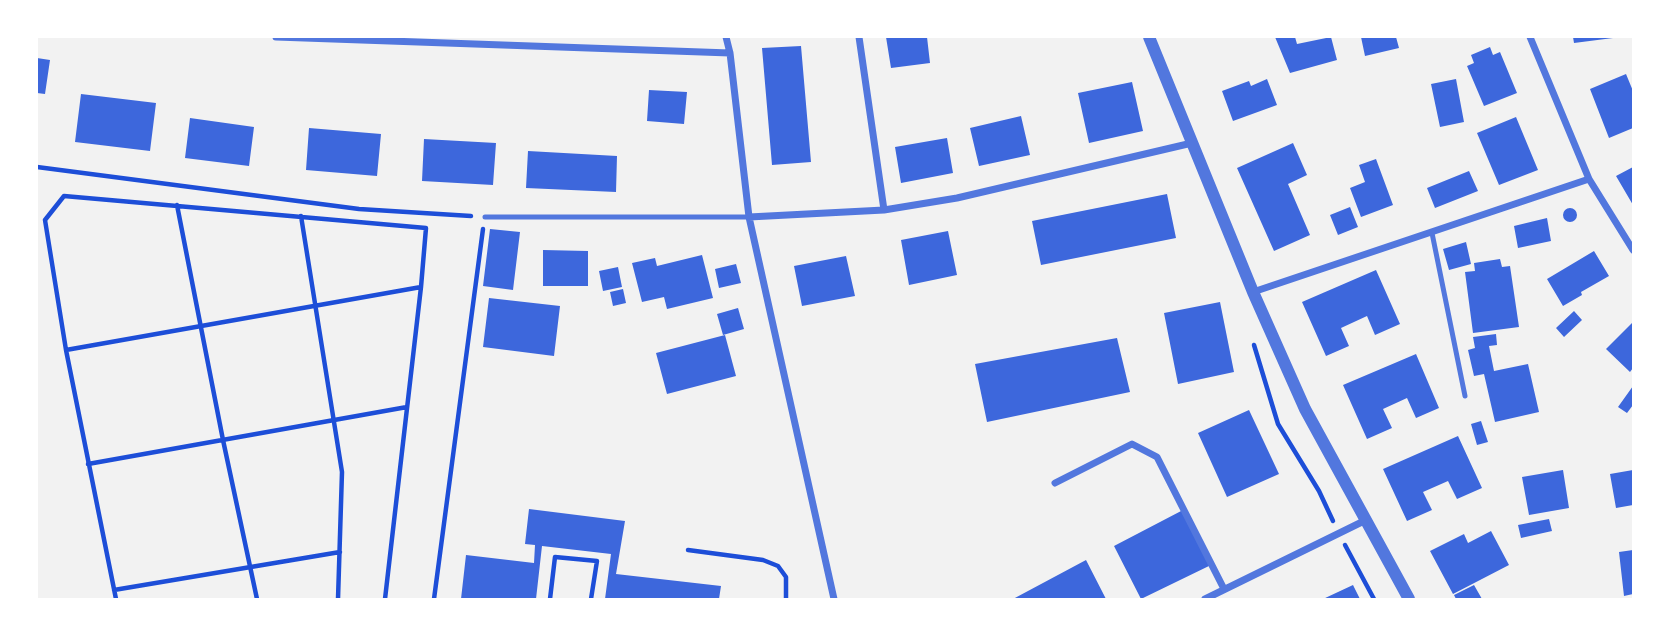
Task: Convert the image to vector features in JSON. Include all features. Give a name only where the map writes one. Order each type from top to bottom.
[{"type":"street","points":[[276,37],[730,53]]},
{"type":"street","points":[[726,37],[749,217],[834,599]]},
{"type":"street","points":[[859,37],[884,210]]},
{"type":"street","points":[[1149,37],[1253,292],[1305,409],[1409,599]]},
{"type":"street","points":[[1530,37],[1589,179],[1633,250]]},
{"type":"street","points":[[749,217],[884,210],[957,198],[1192,143]]},
{"type":"street","points":[[1253,292],[1589,179]]},
{"type":"street","points":[[1055,482],[1132,444],[1157,457],[1224,589]]},
{"type":"street","points":[[1205,599],[1367,520]]},
{"type":"lane","points":[[485,216],[749,217]]},
{"type":"lane","points":[[1432,233],[1465,396]]},
{"type":"path","points":[[37,167],[359,209],[485,216],[434,599]]},
{"type":"path","points":[[116,599],[66,350],[45,220],[64,196],[426,228],[385,599]]},
{"type":"path","points":[[177,205],[257,599]]},
{"type":"path","points":[[301,216],[342,472],[338,599]]},
{"type":"path","points":[[66,350],[421,288]]},
{"type":"path","points":[[88,464],[407,407]]},
{"type":"path","points":[[688,550],[763,560],[778,566],[786,577],[786,599]]},
{"type":"path","points":[[114,590],[340,552]]},
{"type":"path","points":[[550,599],[555,557],[597,561],[591,599]]},
{"type":"building","points":[[886,37],[927,37],[930,63],[891,68]]},
{"type":"building","points":[[1275,37],[1295,37],[1297,44],[1331,37],[1337,60],[1290,73]]},
{"type":"building","points":[[1361,37],[1396,37],[1399,48],[1365,56]]},
{"type":"building","points":[[1573,37],[1612,37],[1613,38],[1574,43]]},
{"type":"building","points":[[801,46],[811,162],[772,165],[762,48]]},
{"type":"building","points":[[1490,47],[1493,55],[1500,52],[1517,93],[1484,106],[1467,66],[1474,63],[1471,55]]},
{"type":"building","points":[[37,58],[50,60],[45,94],[37,93]]},
{"type":"building","points":[[1626,74],[1633,91],[1633,128],[1609,138],[1590,89]]},
{"type":"building","points":[[1267,79],[1277,105],[1233,121],[1222,91],[1249,81],[1251,86]]},
{"type":"building","points":[[1456,79],[1464,122],[1440,127],[1431,84]]},
{"type":"building","points":[[1132,82],[1143,131],[1089,143],[1078,93]]},
{"type":"building","points":[[649,90],[687,92],[684,124],[647,121]]},
{"type":"building","points":[[81,94],[156,103],[150,151],[75,142]]},
{"type":"building","points":[[1021,116],[1030,155],[979,166],[970,128]]},
{"type":"building","points":[[1516,117],[1538,170],[1499,185],[1477,133]]},
{"type":"building","points":[[190,118],[254,127],[249,166],[185,158]]},
{"type":"building","points":[[309,128],[381,134],[377,176],[306,170]]},
{"type":"building","points":[[947,138],[953,173],[901,183],[895,147]]},
{"type":"building","points":[[424,139],[496,143],[493,185],[422,181]]},
{"type":"building","points":[[1293,143],[1307,175],[1288,184],[1310,235],[1274,251],[1237,168]]},
{"type":"building","points":[[528,151],[617,156],[616,192],[526,188]]},
{"type":"building","points":[[1376,159],[1393,205],[1361,217],[1350,188],[1365,182],[1359,165]]},
{"type":"building","points":[[1633,167],[1633,205],[1616,176]]},
{"type":"building","points":[[1469,171],[1478,191],[1435,208],[1427,188]]},
{"type":"building","points":[[1167,194],[1176,238],[1041,265],[1032,221]]},
{"type":"building","points":[[1350,207],[1358,227],[1338,235],[1330,215]]},
{"type":"building","points":[[1567,208],[1573,208],[1577,215],[1573,222],[1567,222],[1563,218],[1563,212]]},
{"type":"building","points":[[1547,218],[1551,241],[1518,248],[1514,226]]},
{"type":"building","points":[[490,229],[520,232],[513,290],[483,286]]},
{"type":"building","points":[[948,231],[957,275],[909,285],[901,240]]},
{"type":"building","points":[[1466,242],[1471,264],[1449,270],[1443,249]]},
{"type":"building","points":[[543,250],[588,251],[588,286],[543,286]]},
{"type":"building","points":[[1594,251],[1609,276],[1563,306],[1547,279]]},
{"type":"building","points":[[702,255],[713,298],[667,309],[664,297],[642,302],[632,263],[655,258],[657,266]]},
{"type":"building","points":[[846,256],[855,296],[802,306],[794,266]]},
{"type":"building","points":[[1500,259],[1502,267],[1510,266],[1519,327],[1473,333],[1465,272],[1475,271],[1474,263]]},
{"type":"building","points":[[736,264],[741,283],[719,288],[715,269]]},
{"type":"building","points":[[618,267],[622,287],[603,291],[599,271]]},
{"type":"building","points":[[1376,270],[1400,324],[1375,335],[1367,316],[1341,328],[1349,346],[1326,356],[1302,302]]},
{"type":"building","points":[[623,289],[626,303],[613,306],[610,292]]},
{"type":"building","points":[[489,298],[560,306],[554,356],[483,347]]},
{"type":"building","points":[[1220,302],[1234,372],[1178,384],[1164,313]]},
{"type":"building","points":[[738,308],[744,329],[723,335],[717,314]]},
{"type":"building","points":[[1574,311],[1582,320],[1564,337],[1556,328]]},
{"type":"building","points":[[1633,322],[1633,368],[1630,372],[1606,349]]},
{"type":"building","points":[[1496,334],[1497,345],[1489,346],[1494,371],[1528,364],[1539,412],[1495,422],[1484,374],[1474,376],[1468,350],[1475,348],[1473,337]]},
{"type":"building","points":[[725,335],[736,376],[667,394],[656,353]]},
{"type":"building","points":[[1117,338],[1130,392],[987,422],[975,364]]},
{"type":"building","points":[[1416,354],[1439,408],[1416,418],[1407,398],[1383,409],[1392,428],[1367,439],[1343,385]]},
{"type":"building","points":[[1633,386],[1633,405],[1627,413],[1618,407]]},
{"type":"building","points":[[1249,410],[1279,474],[1227,497],[1198,433]]},
{"type":"building","points":[[1481,421],[1488,442],[1477,445],[1471,424]]},
{"type":"building","points":[[1458,436],[1482,488],[1457,499],[1448,481],[1423,492],[1432,510],[1407,521],[1383,469]]},
{"type":"building","points":[[1563,470],[1569,508],[1529,515],[1522,477]]},
{"type":"building","points":[[1633,470],[1633,505],[1616,508],[1610,474]]},
{"type":"building","points":[[529,509],[625,521],[616,574],[721,586],[719,599],[605,599],[611,554],[542,546],[536,599],[461,599],[466,555],[534,563],[535,545],[525,544]]},
{"type":"building","points":[[1183,510],[1211,565],[1141,599],[1114,546]]},
{"type":"building","points":[[1549,519],[1552,531],[1521,538],[1518,525]]},
{"type":"building","points":[[1491,531],[1509,565],[1453,594],[1430,551],[1464,534],[1468,543]]},
{"type":"building","points":[[1633,550],[1633,594],[1624,596],[1619,552]]},
{"type":"building","points":[[1086,560],[1106,599],[1013,599]]},
{"type":"building","points":[[1353,585],[1360,599],[1323,599]]},
{"type":"building","points":[[1474,585],[1482,599],[1456,599],[1454,595]]}]
